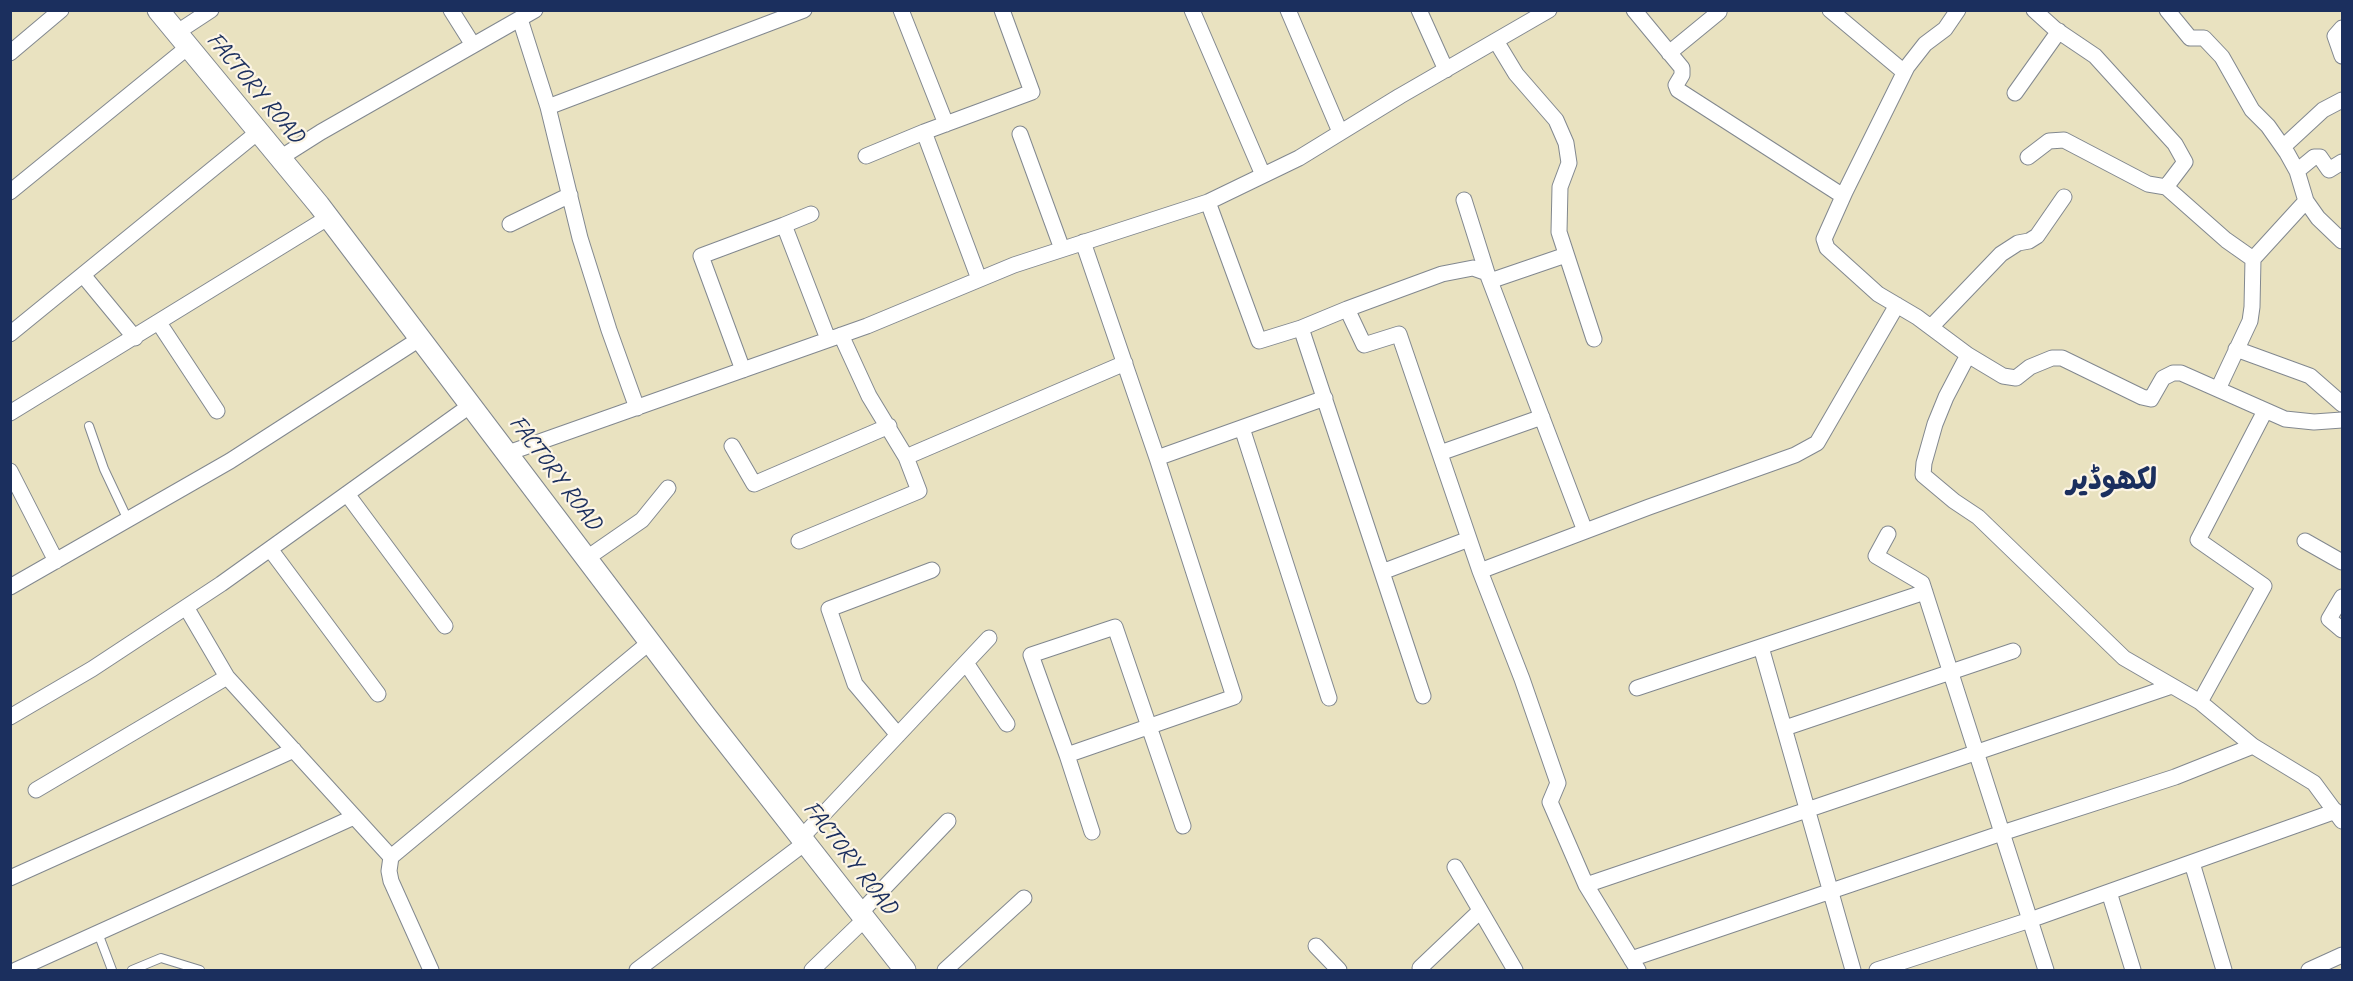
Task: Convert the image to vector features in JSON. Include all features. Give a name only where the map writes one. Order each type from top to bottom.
[{"type":"main road","name":"FACTORY ROAD","points":[[158,10],[329,218],[650,642],[905,970]]},
{"type":"street","points":[[10,53],[61,10]]},
{"type":"street","points":[[12,188],[182,40],[210,10]]},
{"type":"street","points":[[451,10],[473,45]]},
{"type":"street","points":[[280,158],[321,132],[535,10]]},
{"type":"street","points":[[548,107],[804,10]]},
{"type":"street","points":[[901,10],[946,124]]},
{"type":"street","points":[[866,156],[1032,92],[1002,10]]},
{"type":"street","points":[[1192,10],[1263,175]]},
{"type":"street","points":[[1288,10],[1340,132]]},
{"type":"street","points":[[1419,10],[1446,70]]},
{"type":"street","points":[[508,453],[835,337],[979,279],[1062,249],[1208,202],[1299,158],[1549,10]]},
{"type":"street","points":[[1634,10],[1682,68],[1683,75],[1676,85],[1678,90],[1843,196]]},
{"type":"street","points":[[1669,53],[1719,12],[1718,10]]},
{"type":"street","points":[[1830,10],[1904,72]]},
{"type":"street","points":[[1958,10],[1945,29],[1925,44],[1904,72],[1824,239],[1827,248],[1878,294],[2003,376],[2016,378],[2030,367],[2052,357],[2062,357],[2142,397],[2151,399],[2163,378],[2173,373],[2189,376],[2285,419],[2314,422],[2343,420]]},
{"type":"street","points":[[2034,10],[2095,56],[2175,144],[2185,162],[2166,187]]},
{"type":"street","points":[[2167,10],[2190,38],[2204,38],[2222,57],[2252,110],[2268,126],[2283,147],[2296,171],[2306,201],[2318,218],[2341,236]]},
{"type":"street","points":[[520,19],[548,107],[580,238],[637,408]]},
{"type":"street","points":[[2342,54],[2336,36],[2343,28]]},
{"type":"street","points":[[2015,93],[2059,31]]},
{"type":"street","points":[[1496,41],[1516,74],[1556,120],[1566,143],[1569,163],[1560,187],[1559,232],[1594,339]]},
{"type":"street","points":[[2283,147],[2323,110],[2343,100]]},
{"type":"street","points":[[10,334],[258,132]]},
{"type":"street","points":[[924,132],[979,279]]},
{"type":"street","points":[[1020,134],[1062,249]]},
{"type":"street","points":[[2028,157],[2049,141],[2064,140],[2148,184],[2166,187],[2226,240],[2253,259]]},
{"type":"street","points":[[2296,171],[2314,157],[2320,157],[2329,170],[2343,162]]},
{"type":"street","points":[[510,224],[570,195]]},
{"type":"street","points":[[1931,327],[2001,254],[2018,243],[2029,241],[2037,236],[2064,197]]},
{"type":"street","points":[[1464,200],[1489,277],[1585,531]]},
{"type":"street","points":[[2218,389],[2250,321],[2253,259],[2306,201]]},
{"type":"street","points":[[1208,202],[1259,342],[1442,274],[1473,268],[1489,277],[1566,255]]},
{"type":"street","points":[[743,370],[701,256],[811,214]]},
{"type":"street","points":[[10,413],[329,218]]},
{"type":"street","points":[[784,225],[835,337],[889,426],[906,457],[919,490],[799,541]]},
{"type":"street","points":[[1067,754],[1234,697],[1157,458],[1083,242]]},
{"type":"street","points":[[83,275],[135,338]]},
{"type":"street","points":[[1480,571],[1795,455],[1817,443],[1897,305]]},
{"type":"street","points":[[1347,309],[1364,345],[1399,334],[1480,571],[1558,783],[1550,802],[1586,885],[1635,965],[1831,891],[2175,777],[2253,746]]},
{"type":"street","points":[[159,323],[217,411]]},
{"type":"street","points":[[1301,328],[1423,696]]},
{"type":"street","points":[[10,587],[230,460],[421,338]]},
{"type":"street","points":[[2236,349],[2310,376],[2343,404]]},
{"type":"street","points":[[1877,970],[2030,920],[2192,863],[2339,816],[2314,783],[2253,746],[2200,702],[2124,658],[1978,517],[1954,501],[1923,475],[1935,424],[1968,355]]},
{"type":"street","points":[[906,457],[1125,363]]},
{"type":"street","points":[[1157,458],[1325,398]]},
{"type":"street","points":[[10,717],[92,669],[186,607],[471,405]]},
{"type":"street","points":[[2200,702],[2264,586],[2198,540],[2265,411]]},
{"type":"street","points":[[1440,453],[1542,417]]},
{"type":"street","points":[[732,446],[754,484],[889,426]]},
{"type":"street","points":[[1242,428],[1329,699]]},
{"type":"street","points":[[10,471],[56,561]]},
{"type":"street","points":[[587,558],[642,520],[668,488]]},
{"type":"street","points":[[347,494],[445,626]]},
{"type":"street","points":[[1888,534],[1876,556],[1922,583],[2046,970]]},
{"type":"street","points":[[1382,572],[1469,538]]},
{"type":"street","points":[[2305,541],[2343,562]]},
{"type":"street","points":[[270,549],[378,694]]},
{"type":"street","points":[[898,735],[855,684],[829,609],[932,570]]},
{"type":"street","points":[[1636,688],[1925,592]]},
{"type":"street","points":[[2343,597],[2329,619],[2343,630]]},
{"type":"street","points":[[186,607],[228,677],[391,857]]},
{"type":"street","points":[[1092,832],[1031,655],[1115,627],[1183,826]]},
{"type":"street","points":[[637,970],[803,841],[989,638]]},
{"type":"street","points":[[430,970],[391,881],[389,871],[391,857],[650,642]]},
{"type":"street","points":[[1761,647],[1853,970]]},
{"type":"street","points":[[1785,728],[2013,651]]},
{"type":"street","points":[[966,663],[1007,723]]},
{"type":"street","points":[[36,790],[228,677]]},
{"type":"street","points":[[1586,885],[2172,686]]},
{"type":"street","points":[[10,878],[294,750]]},
{"type":"street","points":[[15,970],[354,817]]},
{"type":"street","points":[[812,970],[948,821]]},
{"type":"street","points":[[2192,863],[2224,970]]},
{"type":"street","points":[[1455,867],[1515,970]]},
{"type":"street","points":[[2109,892],[2133,970]]},
{"type":"street","points":[[945,970],[1024,898]]},
{"type":"street","points":[[1420,968],[1480,911]]},
{"type":"street","points":[[1316,946],[1339,970]]},
{"type":"street","points":[[2309,970],[2343,955]]},
{"type":"lane","points":[[89,426],[104,468],[128,520]]},
{"type":"lane","points":[[98,933],[111,970]]},
{"type":"lane","points":[[132,970],[161,958],[200,970]]},
{"type":"district","name":"لکھوڈیر","points":[[2112,481]]}]
